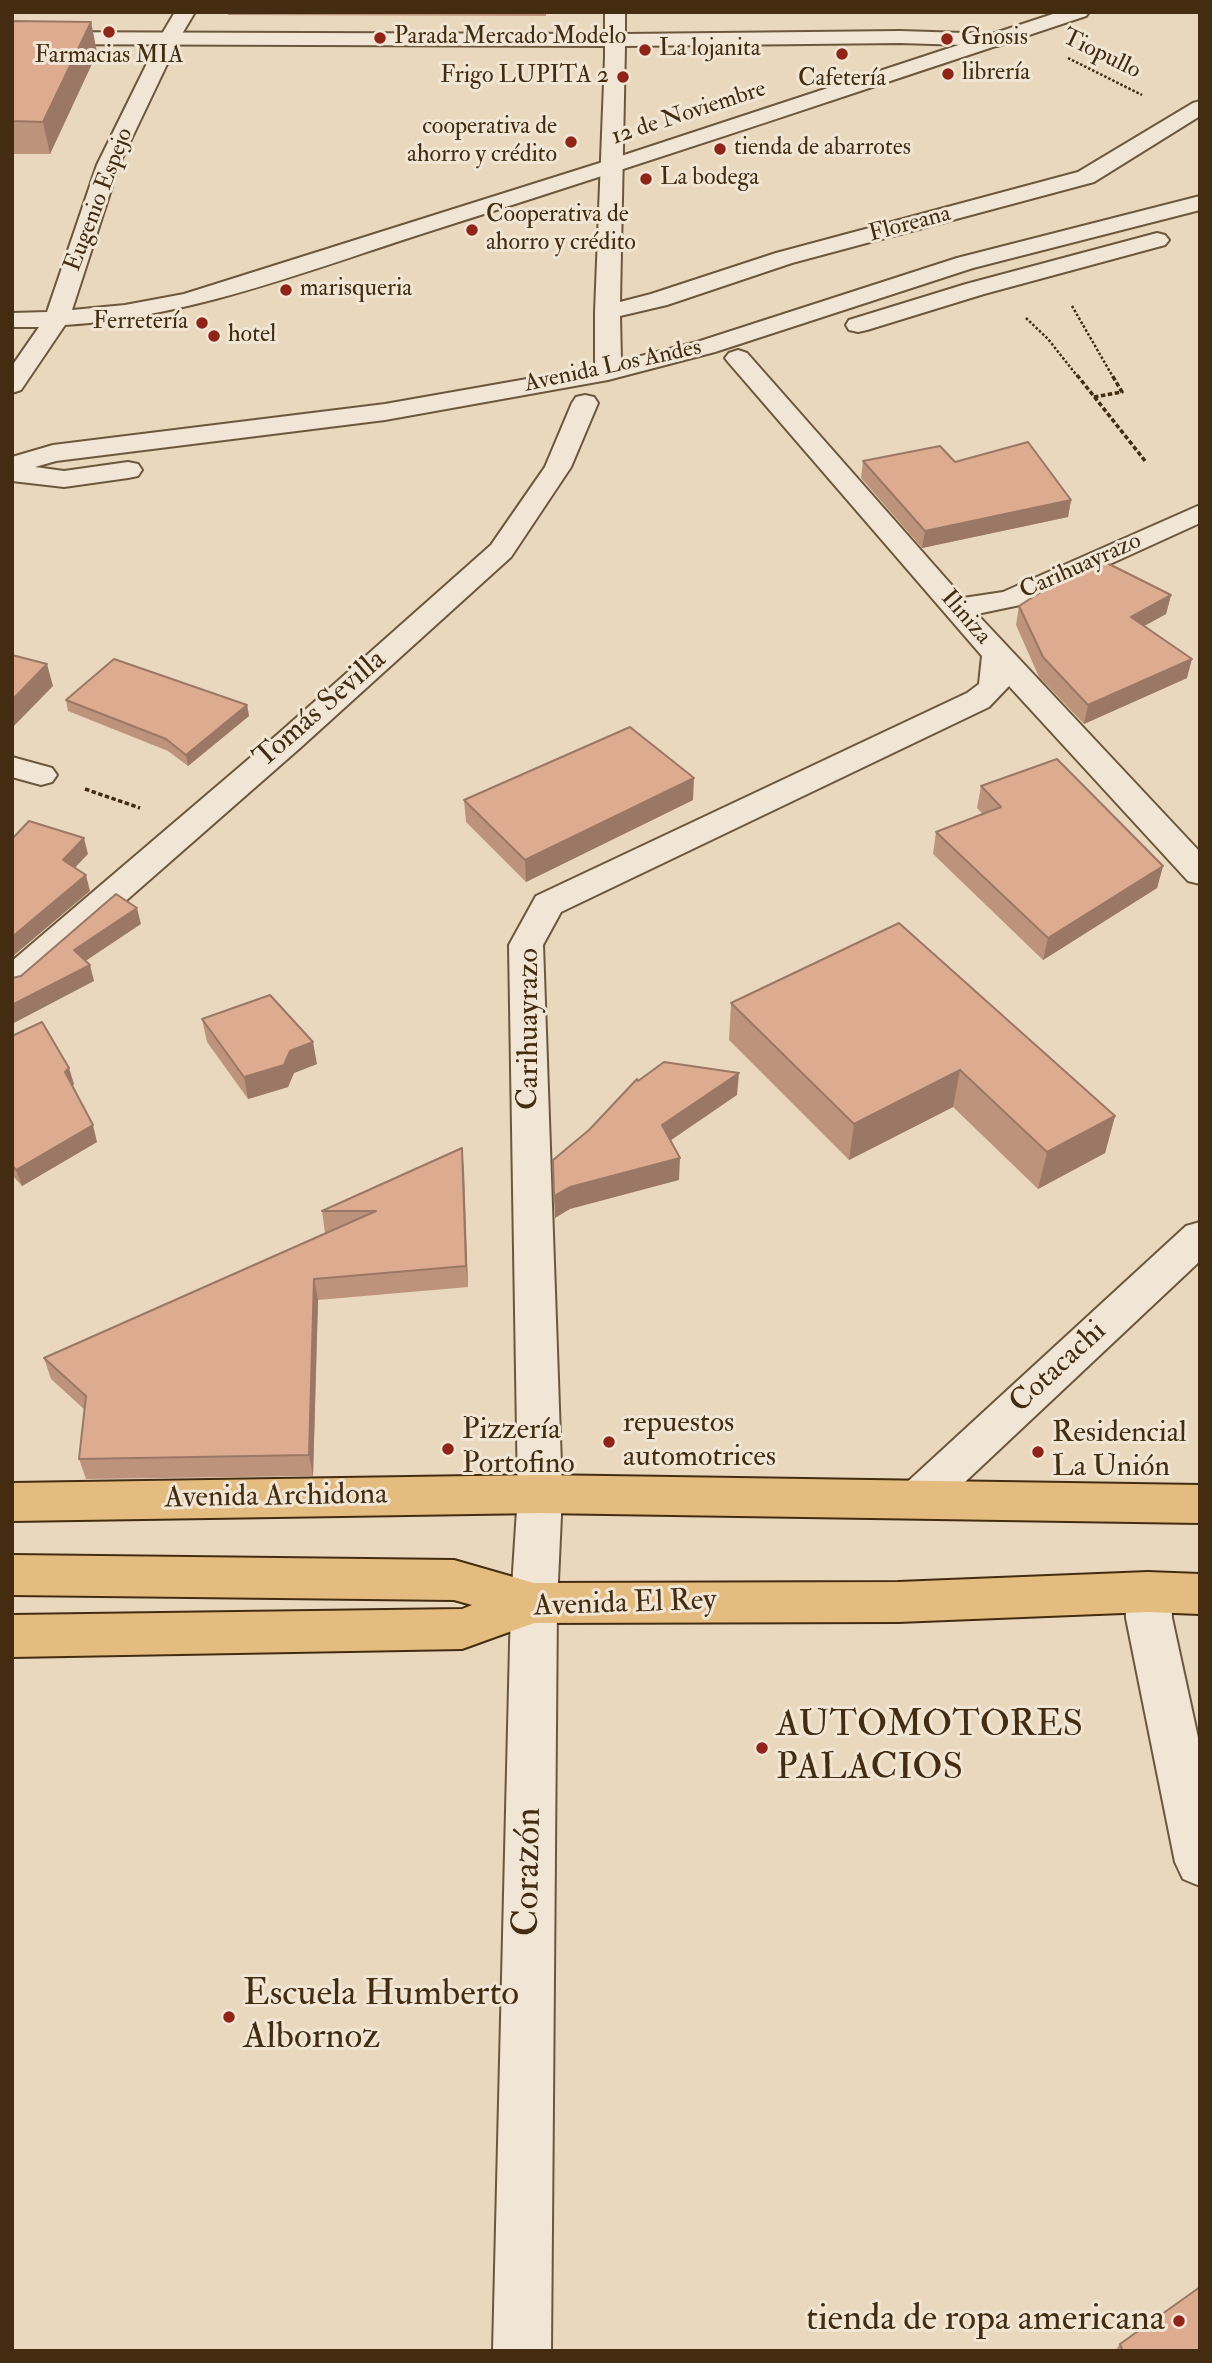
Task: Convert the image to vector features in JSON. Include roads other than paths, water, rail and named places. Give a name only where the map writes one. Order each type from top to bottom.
[{"type":"main road","points":[[540,1494],[1200,1504]]},
{"type":"main road","name":"Avenida Archidona","points":[[12,1502],[540,1494]]},
{"type":"main road","points":[[12,1575],[454,1580],[534,1603]]},
{"type":"main road","name":"Avenida El Rey","points":[[12,1636],[462,1629],[534,1603],[898,1602],[1149,1592],[1200,1594]]},
{"type":"street","name":"Eugenio Espejo","points":[[12,385],[57,319],[108,165],[169,38],[186,12]]},
{"type":"street","points":[[608,372],[607,312],[614,166],[615,12]]},
{"type":"street","name":"12 de Noviembre","points":[[12,320],[57,319],[153,309],[614,166],[1079,12]]},
{"type":"street","points":[[12,38],[616,40],[900,37],[997,40]]},
{"type":"street","name":"Floreana","points":[[607,312],[658,300],[785,258],[1086,177],[1192,112]]},
{"type":"street","name":"Avenida Los Andes","points":[[12,466],[53,453],[385,412],[608,372],[706,348],[965,263],[1200,203]]},
{"type":"street","points":[[837,331],[975,289],[1174,236]]},
{"type":"street","name":"Avenida Los Andes","points":[[12,473],[64,479],[563,406],[787,345]]},
{"type":"street","name":"Iliniza","points":[[737,358],[997,655],[1200,873]]},
{"type":"street","name":"Tomás Sevilla","points":[[12,981],[289,741],[501,551],[558,467],[563,406]]},
{"type":"street","name":"Carihuayrazo","points":[[958,608],[1010,599],[1200,513]]},
{"type":"street","name":"Carihuayrazo","points":[[534,1603],[540,1494],[526,945],[548,904],[978,700],[994,687],[997,655]]},
{"type":"street","name":"Cotacachi","points":[[918,1499],[1200,1237]]},
{"type":"street","points":[[1149,1592],[1149,1618],[1200,1862]]},
{"type":"street","name":"Corazón","points":[[522,2351],[534,1603]]},
{"type":"place","name":"Farmacias MIA","points":[[109,32]]},
{"type":"place","name":"Parada Mercado Modelo","points":[[380,38]]},
{"type":"place","name":"Gnosis","points":[[947,39]]},
{"type":"place","name":"La lojanita","points":[[645,50]]},
{"type":"place","name":"Cafetería","points":[[842,54]]},
{"type":"place","name":"librería","points":[[948,74]]},
{"type":"place","name":"Frigo LUPITA 2","points":[[623,77]]},
{"type":"place","name":"cooperativa de ahorro y crédito","points":[[571,142]]},
{"type":"place","name":"tienda de abarrotes","points":[[720,149]]},
{"type":"place","name":"La bodega","points":[[646,179]]},
{"type":"place","name":"Cooperativa de ahorro y crédito","points":[[472,230]]},
{"type":"place","name":"marisqueria","points":[[286,290]]},
{"type":"place","name":"Ferretería","points":[[202,323]]},
{"type":"place","name":"hotel","points":[[214,336]]},
{"type":"place","name":"repuestos automotrices","points":[[609,1442]]},
{"type":"place","name":"Pizzería Portofino","points":[[448,1449]]},
{"type":"place","name":"Residencial La Unión","points":[[1038,1452]]},
{"type":"place","name":"AUTOMOTORES PALACIOS","points":[[762,1748]]},
{"type":"place","name":"Escuela Humberto Albornoz","points":[[229,2017]]},
{"type":"place","name":"tienda de ropa americana","points":[[1179,2321]]}]
